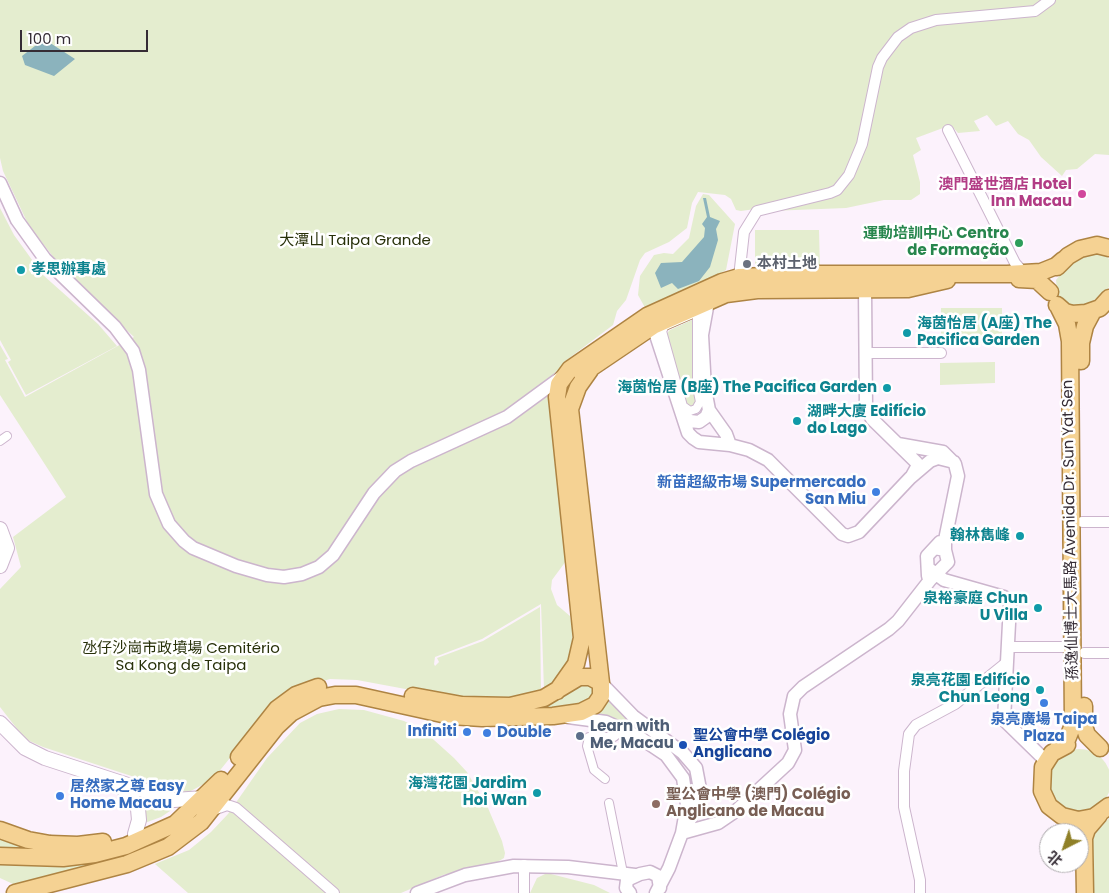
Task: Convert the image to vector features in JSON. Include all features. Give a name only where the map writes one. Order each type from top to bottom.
[{"type":"main road","points":[[557,396],[590,370],[653,326],[726,294],[740,284],[820,274],[1050,269],[1080,249],[1107,245]]},
{"type":"main road","points":[[1050,292],[1051,277],[1063,260]]},
{"type":"main road","points":[[820,274],[831,277],[858,277],[863,281],[865,289]]},
{"type":"main road","points":[[556,691],[576,664],[582,638],[557,396],[559,384],[563,376],[647,316],[722,282],[865,289],[908,289],[944,280],[1029,278],[1037,280],[1050,292]]},
{"type":"main road","name":"孫逸仙博士大馬路 Avenida Dr. Sun Yat Sen","points":[[1050,292],[1067,324],[1070,341],[1078,650],[1084,726],[1087,735],[1104,752]]},
{"type":"main road","points":[[1059,308],[1072,314],[1103,305]]},
{"type":"main road","name":"孫逸仙博士大馬路 Avenida Dr. Sun Yat Sen","points":[[1046,761],[1066,742],[1073,725],[1078,650],[1082,522],[1081,343],[1085,326],[1103,305]]},
{"type":"main road","points":[[653,326],[669,306]]},
{"type":"main road","points":[[15,893],[147,857],[168,847],[187,834],[210,804],[290,713],[319,698],[336,694],[356,695],[451,716],[482,718],[553,716],[589,710],[599,700],[601,683],[570,409],[578,387],[590,370]]},
{"type":"main road","points":[[0,529],[7,548],[0,566]]},
{"type":"main road","points":[[0,863],[64,866],[95,858],[150,837],[175,824],[210,804],[224,777],[277,709],[296,695],[316,688],[342,683],[359,684],[462,706],[486,707],[527,704],[544,698],[572,680],[585,676],[596,679],[601,683]]},
{"type":"main road","points":[[0,723],[9,734],[36,754],[174,800],[210,804]]},
{"type":"main road","points":[[1058,748],[1081,742],[1104,752]]},
{"type":"main road","points":[[1046,761],[1041,774],[1042,791],[1049,806],[1067,823]]},
{"type":"main road","points":[[114,781],[131,796],[137,806],[139,820],[135,834]]},
{"type":"main road","points":[[0,830],[28,840],[64,845],[93,844],[135,834],[210,804]]},
{"type":"main road","points":[[1058,814],[1078,820],[1104,811]]},
{"type":"main road","points":[[1085,893],[1084,838],[1087,829],[1104,811]]},
{"type":"main road","points":[[0,856],[95,858]]},
{"type":"main road","points":[[1074,873],[1074,893]]},
{"type":"street","points":[[740,284],[744,232],[757,211],[830,193],[837,190],[849,176],[862,144],[878,67],[882,58],[898,37],[911,28],[936,20],[1035,11],[1050,0]]},
{"type":"street","points":[[948,130],[1015,270]]},
{"type":"street","points":[[0,183],[17,220],[45,259],[115,327],[133,351],[139,370],[159,504],[169,524],[184,541],[217,560],[267,575],[284,577],[302,574],[319,567],[334,555],[374,493],[395,471],[507,417],[563,376]]},
{"type":"street","points":[[683,411],[694,410],[700,402],[697,387],[697,316],[695,314],[665,326],[662,331],[688,433],[699,442],[730,445],[756,453],[768,460],[837,530],[848,536],[859,532],[916,472],[917,463],[872,419],[867,411],[865,289]]},
{"type":"street","points":[[708,302],[702,328],[702,351],[709,410],[726,434],[730,445]]},
{"type":"street","points":[[653,326],[683,411],[690,421],[698,422],[706,417],[709,410]]},
{"type":"street","points":[[866,353],[940,353]]},
{"type":"street","points":[[525,405],[557,396]]},
{"type":"street","points":[[898,444],[943,452],[954,462],[958,476],[947,528],[940,549],[927,556],[935,573],[1008,600],[1004,720],[1046,761]]},
{"type":"street","points":[[910,478],[925,464],[938,458],[954,462]]},
{"type":"street","points":[[1082,522],[1109,522]]},
{"type":"street","points":[[680,839],[716,824],[736,810],[788,763],[795,750],[790,704],[798,691],[889,630],[910,608],[935,573],[949,559],[940,549]]},
{"type":"street","points":[[935,573],[950,572],[957,577],[1008,592],[1012,599],[1006,712],[1009,726]]},
{"type":"street","points":[[1010,647],[1109,653]]},
{"type":"street","points":[[920,893],[920,880],[904,807],[904,770],[909,734],[916,725],[955,704],[1006,662]]},
{"type":"street","points":[[601,683],[660,743],[676,765],[683,778],[694,812],[704,820],[716,824]]},
{"type":"street","points":[[553,716],[606,722],[683,753],[696,768],[700,784],[694,812],[658,890]]},
{"type":"street","points":[[605,780],[594,770],[587,746],[589,736],[614,737],[624,729]]},
{"type":"street","points":[[417,893],[465,875],[524,865],[629,874],[650,872],[663,863],[680,839],[687,805],[683,778]]},
{"type":"street","points":[[610,803],[629,874],[627,880],[628,890]]},
{"type":"street","points":[[210,804],[236,808],[334,893]]},
{"type":"street","points":[[524,865],[524,893]]},
{"type":"street","points":[[591,870],[628,890]]},
{"type":"street","points":[[650,872],[658,876],[658,890]]},
{"type":"green space","name":"大潭山 Taipa Grande","points":[[0,0],[1109,0],[1109,155],[1095,154],[1077,169],[1066,170],[1062,176],[1041,157],[1029,140],[1018,134],[1008,121],[996,126],[987,115],[974,121],[980,131],[958,133],[951,125],[916,138],[921,150],[913,155],[920,182],[920,194],[911,200],[884,200],[846,208],[770,211],[755,209],[741,211],[736,210],[731,199],[725,195],[698,192],[692,203],[687,228],[669,242],[645,253],[640,260],[626,300],[617,311],[613,325],[564,362],[548,385],[549,410],[553,417],[566,561],[552,580],[551,589],[557,605],[570,616],[573,632],[570,658],[552,686],[544,690],[541,604],[482,639],[435,657],[434,664],[435,666],[439,662],[437,658],[483,641],[540,607],[541,691],[515,698],[470,701],[357,680],[330,679],[292,690],[271,707],[213,779],[189,792],[177,791],[43,747],[25,739],[0,707],[0,589],[21,567],[13,537],[66,497],[0,395],[0,345],[8,359],[5,360],[25,397],[134,337],[66,273],[29,226],[3,171],[0,158]]},
{"type":"green space","points":[[703,194],[709,195],[735,224],[726,270],[648,313],[638,295],[640,276],[654,255],[673,254],[689,238],[696,206]]},
{"type":"green space","points":[[0,208],[14,235],[43,275],[98,324],[117,346],[26,395],[8,362],[11,360],[0,340]]},
{"type":"green space","points":[[755,230],[819,230],[820,269],[755,269]]},
{"type":"green space","points":[[1093,251],[1105,255],[1109,259],[1109,287],[1102,295],[1086,305],[1071,309],[1058,299],[1056,280],[1069,264]]},
{"type":"green space","points":[[941,308],[1002,308],[1002,343],[941,343]]},
{"type":"green space","points":[[694,319],[694,386],[697,403],[692,408],[686,406],[666,334],[670,330]]},
{"type":"green space","points":[[995,362],[995,383],[940,385],[940,363]]},
{"type":"green space","points":[[587,682],[592,684],[596,691],[594,700],[587,707],[510,715],[455,712],[349,691],[316,695],[290,708],[228,781],[226,779],[288,704],[315,692],[330,688],[348,688],[454,709],[505,711],[543,704],[571,686]]},
{"type":"green space","points":[[608,696],[624,715],[653,735],[650,739],[594,713]]},
{"type":"green space","points":[[339,709],[364,710],[404,721],[424,731],[454,758],[467,772],[488,808],[502,841],[505,853],[504,858],[494,864],[443,875],[401,893],[188,893],[155,864],[189,850],[211,832],[228,814],[267,758],[300,723],[317,714]]},
{"type":"green space","points":[[1079,749],[1097,755],[1105,763],[1111,781],[1105,799],[1097,807],[1079,813],[1061,807],[1053,799],[1047,781],[1053,763],[1061,755]]},
{"type":"green space","points":[[137,795],[179,805],[161,817],[142,824]]},
{"type":"green space","points":[[1109,818],[1109,893],[1090,893],[1091,838]]},
{"type":"green space","points":[[0,835],[92,848],[97,868],[13,884],[0,878]]},
{"type":"green space","points":[[547,873],[594,885],[610,893],[530,893],[537,878]]},
{"type":"water","points":[[44,39],[75,59],[54,76],[25,65],[22,56]]},
{"type":"water","points":[[703,198],[706,198],[710,217],[720,221],[716,229],[718,240],[710,267],[699,281],[678,289],[672,283],[661,288],[655,273],[661,263],[682,262],[704,237],[705,228],[702,224],[707,217]]},
{"type":"place","name":"澳門盛世酒店 Hotel Inn Macau","points":[[1082,194]]},
{"type":"place","name":"運動培訓中心 Centro de Formação","points":[[1019,243]]},
{"type":"place","name":"本村土地","points":[[747,264]]},
{"type":"place","name":"孝思辦事處","points":[[21,270]]},
{"type":"place","name":"海茵怡居 (A座) The Pacifica Garden","points":[[907,333]]},
{"type":"place","name":"海茵怡居 (B座) The Pacifica Garden","points":[[887,388]]},
{"type":"place","name":"湖畔大廈 Edifício do Lago","points":[[797,421]]},
{"type":"place","name":"新苗超級市場 Supermercado San Miu","points":[[876,492]]},
{"type":"place","name":"翰林雋峰","points":[[1020,536]]},
{"type":"place","name":"泉裕豪庭 Chun U Villa","points":[[1038,608]]},
{"type":"place","name":"泉亮花園 Edifício Chun Leong","points":[[1040,690]]},
{"type":"place","name":"泉亮廣場 Taipa Plaza","points":[[1044,703]]},
{"type":"place","name":"Infiniti","points":[[467,732]]},
{"type":"place","name":"Double","points":[[487,733]]},
{"type":"place","name":"Learn with Me, Macau","points":[[580,736]]},
{"type":"place","name":"聖公會中學 Colégio Anglicano","points":[[683,745]]},
{"type":"place","name":"海灣花園 Jardim Hoi Wan","points":[[537,793]]},
{"type":"place","name":"居然家之尊 Easy Home Macau","points":[[60,796]]},
{"type":"place","name":"聖公會中學 (澳門) Colégio Anglicano de Macau","points":[[656,804]]},
{"type":"park label","name":"氹仔沙崗市政墳場 Cemitério Sa Kong de Taipa","points":[[181,658]]}]
